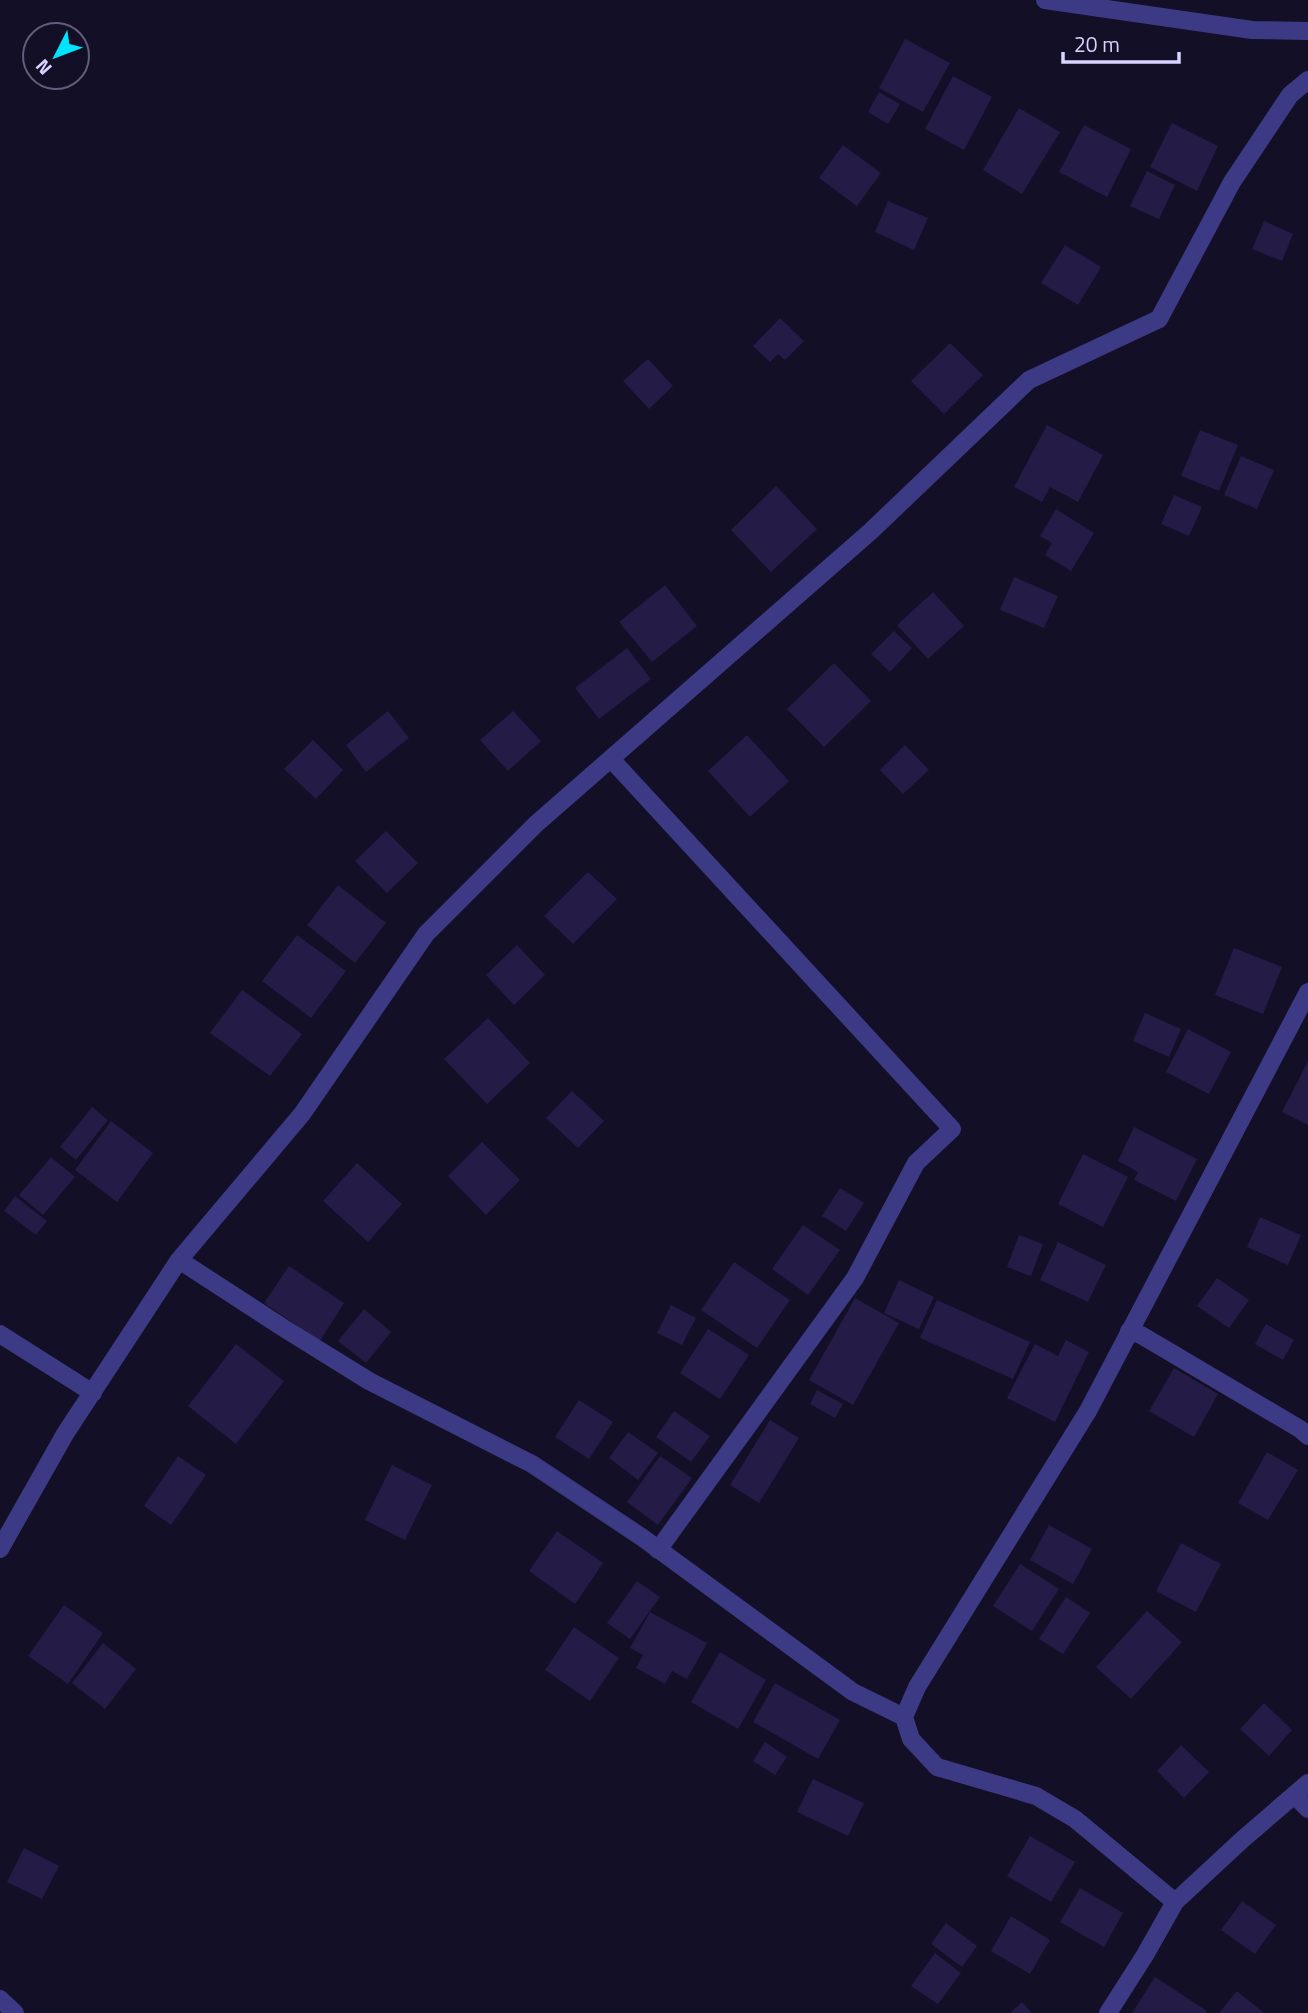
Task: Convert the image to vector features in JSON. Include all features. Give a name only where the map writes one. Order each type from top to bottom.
[{"type":"street","points":[[1045,0],[1252,30],[1308,31]]},
{"type":"street","points":[[0,1549],[65,1434],[179,1260],[302,1114],[426,934],[536,824],[872,531],[1029,380],[1159,319],[1232,182],[1290,95],[1308,80]]},
{"type":"street","points":[[611,759],[952,1129],[916,1163],[855,1278],[658,1550]]},
{"type":"street","points":[[1175,1902],[1075,1819],[1036,1796],[937,1767],[911,1739],[904,1717],[917,1687],[1087,1410],[1308,992]]},
{"type":"street","points":[[179,1260],[369,1381],[531,1464],[658,1550],[853,1692],[904,1717]]},
{"type":"street","points":[[1129,1331],[1141,1335],[1289,1422],[1308,1436]]},
{"type":"street","points":[[0,1334],[93,1393]]},
{"type":"street","points":[[1108,2013],[1175,1902],[1301,1789],[1308,1810]]},
{"type":"street","points":[[0,1999],[15,2013]]},
{"type":"building","points":[[905,39],[950,63],[923,112],[879,88]]},
{"type":"building","points":[[953,76],[992,97],[964,150],[925,129]]},
{"type":"building","points":[[879,92],[900,104],[888,124],[868,112]]},
{"type":"building","points":[[1019,108],[1060,132],[1022,194],[983,170]]},
{"type":"building","points":[[1172,123],[1218,146],[1197,191],[1150,167]]},
{"type":"building","points":[[1084,125],[1131,149],[1107,197],[1059,172]]},
{"type":"building","points":[[843,145],[881,173],[857,206],[819,178]]},
{"type":"building","points":[[1147,171],[1175,185],[1159,219],[1130,206]]},
{"type":"building","points":[[888,201],[928,218],[914,250],[875,232]]},
{"type":"building","points":[[1264,221],[1293,234],[1282,261],[1252,249]]},
{"type":"building","points":[[1065,245],[1101,267],[1078,305],[1041,283]]},
{"type":"building","points":[[780,318],[804,341],[785,360],[778,354],[770,362],[753,346]]},
{"type":"building","points":[[950,343],[983,375],[944,414],[911,381]]},
{"type":"building","points":[[648,359],[673,386],[649,409],[623,381]]},
{"type":"building","points":[[1047,425],[1103,455],[1078,502],[1050,487],[1042,502],[1014,487]]},
{"type":"building","points":[[1200,430],[1238,445],[1219,491],[1181,476]]},
{"type":"building","points":[[1241,456],[1274,470],[1257,509],[1224,495]]},
{"type":"building","points":[[776,486],[817,529],[771,572],[731,530]]},
{"type":"building","points":[[1174,495],[1202,507],[1189,536],[1161,524]]},
{"type":"building","points":[[1056,509],[1094,533],[1071,571],[1045,555],[1052,543],[1040,536]]},
{"type":"building","points":[[1014,577],[1058,596],[1044,628],[1000,610]]},
{"type":"building","points":[[665,585],[697,626],[652,662],[619,622]]},
{"type":"building","points":[[933,592],[964,626],[928,659],[897,625]]},
{"type":"building","points":[[894,631],[912,648],[890,672],[871,654]]},
{"type":"building","points":[[627,648],[651,679],[599,719],[575,688]]},
{"type":"building","points":[[834,663],[871,701],[824,747],[787,709]]},
{"type":"building","points":[[388,711],[409,738],[366,772],[346,745]]},
{"type":"building","points":[[513,711],[541,741],[508,771],[480,740]]},
{"type":"building","points":[[747,735],[789,781],[750,817],[708,771]]},
{"type":"building","points":[[313,740],[343,770],[316,799],[284,769]]},
{"type":"building","points":[[905,745],[929,770],[903,794],[880,770]]},
{"type":"building","points":[[386,831],[418,863],[387,893],[355,861]]},
{"type":"building","points":[[588,872],[617,899],[573,944],[544,916]]},
{"type":"building","points":[[338,885],[386,923],[355,963],[307,925]]},
{"type":"building","points":[[297,935],[346,971],[311,1018],[262,981]]},
{"type":"building","points":[[517,945],[545,975],[514,1005],[486,975]]},
{"type":"building","points":[[1234,948],[1282,967],[1263,1014],[1215,995]]},
{"type":"building","points":[[242,990],[302,1034],[270,1076],[210,1033]]},
{"type":"building","points":[[1145,1013],[1181,1029],[1169,1057],[1133,1041]]},
{"type":"building","points":[[488,1018],[530,1063],[487,1104],[444,1059]]},
{"type":"building","points":[[1188,1029],[1231,1052],[1209,1094],[1166,1072]]},
{"type":"building","points":[[1308,1061],[1308,1125],[1282,1112]]},
{"type":"building","points":[[572,1091],[604,1121],[578,1148],[546,1118]]},
{"type":"building","points":[[92,1107],[108,1120],[76,1160],[60,1147]]},
{"type":"building","points":[[111,1121],[153,1153],[117,1202],[75,1170]]},
{"type":"building","points":[[1134,1127],[1197,1159],[1176,1201],[1134,1180],[1138,1172],[1118,1161]]},
{"type":"building","points":[[482,1142],[520,1180],[486,1215],[448,1176]]},
{"type":"building","points":[[1083,1154],[1128,1177],[1103,1227],[1058,1204]]},
{"type":"building","points":[[51,1157],[75,1177],[43,1215],[19,1195]]},
{"type":"building","points":[[357,1163],[402,1204],[368,1242],[323,1201]]},
{"type":"building","points":[[840,1188],[864,1203],[846,1231],[822,1216]]},
{"type":"building","points":[[15,1196],[47,1221],[36,1235],[4,1211]]},
{"type":"building","points":[[1260,1217],[1301,1235],[1288,1265],[1247,1247]]},
{"type":"building","points":[[803,1225],[840,1250],[808,1295],[772,1269]]},
{"type":"building","points":[[1019,1235],[1043,1244],[1031,1276],[1007,1267]]},
{"type":"building","points":[[1058,1242],[1106,1265],[1088,1302],[1040,1280]]},
{"type":"building","points":[[734,1262],[790,1300],[757,1348],[701,1310]]},
{"type":"building","points":[[289,1266],[344,1303],[320,1341],[264,1303]]},
{"type":"building","points":[[1217,1278],[1249,1300],[1229,1328],[1197,1306]]},
{"type":"building","points":[[899,1280],[934,1297],[919,1329],[884,1313]]},
{"type":"building","points":[[855,1298],[899,1323],[853,1405],[809,1380]]},
{"type":"building","points":[[937,1300],[1030,1342],[1013,1379],[920,1338]]},
{"type":"building","points":[[671,1305],[696,1318],[682,1345],[657,1333]]},
{"type":"building","points":[[364,1309],[391,1332],[366,1363],[338,1341]]},
{"type":"building","points":[[1266,1324],[1294,1340],[1283,1360],[1255,1344]]},
{"type":"building","points":[[708,1329],[749,1355],[720,1399],[680,1373]]},
{"type":"building","points":[[1066,1340],[1089,1352],[1055,1422],[1007,1398],[1035,1344],[1058,1356]]},
{"type":"building","points":[[236,1344],[284,1381],[236,1444],[188,1406]]},
{"type":"building","points":[[1174,1368],[1218,1394],[1194,1437],[1149,1411]]},
{"type":"building","points":[[817,1390],[843,1404],[835,1418],[810,1404]]},
{"type":"building","points":[[579,1400],[613,1422],[589,1459],[555,1437]]},
{"type":"building","points":[[674,1411],[710,1436],[691,1462],[656,1437]]},
{"type":"building","points":[[770,1420],[799,1438],[759,1503],[730,1485]]},
{"type":"building","points":[[628,1432],[658,1453],[638,1480],[609,1458]]},
{"type":"building","points":[[1267,1452],[1298,1470],[1268,1520],[1238,1503]]},
{"type":"building","points":[[178,1456],[206,1475],[171,1525],[144,1506]]},
{"type":"building","points":[[660,1456],[692,1478],[658,1525],[627,1502]]},
{"type":"building","points":[[392,1465],[432,1485],[405,1540],[365,1520]]},
{"type":"building","points":[[1049,1525],[1092,1549],[1073,1584],[1030,1560]]},
{"type":"building","points":[[557,1531],[603,1563],[575,1604],[529,1571]]},
{"type":"building","points":[[1181,1543],[1221,1564],[1196,1612],[1156,1591]]},
{"type":"building","points":[[1020,1564],[1059,1589],[1032,1631],[993,1606]]},
{"type":"building","points":[[637,1581],[660,1597],[630,1639],[607,1623]]},
{"type":"building","points":[[1066,1597],[1090,1613],[1063,1654],[1039,1639]]},
{"type":"building","points":[[64,1605],[103,1633],[68,1684],[28,1656]]},
{"type":"building","points":[[1147,1611],[1182,1642],[1131,1699],[1096,1667]]},
{"type":"building","points":[[650,1612],[707,1643],[687,1679],[672,1671],[665,1684],[636,1668],[643,1655],[630,1648]]},
{"type":"building","points":[[574,1627],[619,1658],[590,1701],[545,1670]]},
{"type":"building","points":[[103,1643],[136,1669],[105,1709],[72,1683]]},
{"type":"building","points":[[720,1652],[766,1680],[738,1729],[691,1702]]},
{"type":"building","points":[[775,1683],[840,1720],[818,1759],[753,1722]]},
{"type":"building","points":[[1264,1703],[1292,1730],[1269,1756],[1240,1729]]},
{"type":"building","points":[[765,1742],[787,1757],[775,1775],[753,1761]]},
{"type":"building","points":[[1181,1745],[1209,1772],[1184,1798],[1157,1771]]},
{"type":"building","points":[[813,1779],[864,1803],[848,1836],[797,1812]]},
{"type":"building","points":[[1030,1836],[1075,1862],[1051,1902],[1007,1876]]},
{"type":"building","points":[[24,1848],[59,1866],[42,1899],[7,1882]]},
{"type":"building","points":[[1080,1888],[1123,1913],[1104,1947],[1060,1922]]},
{"type":"building","points":[[1242,1901],[1276,1925],[1255,1954],[1221,1930]]},
{"type":"building","points":[[1011,1916],[1050,1940],[1030,1974],[991,1951]]},
{"type":"building","points":[[946,1923],[977,1946],[962,1967],[931,1944]]},
{"type":"building","points":[[935,1953],[961,1973],[938,2004],[911,1986]]},
{"type":"building","points":[[1155,1977],[1207,2011],[1132,2013]]},
{"type":"building","points":[[1237,1991],[1264,2013],[1219,2013]]},
{"type":"building","points":[[1022,2002],[1032,2013],[1010,2013]]}]
